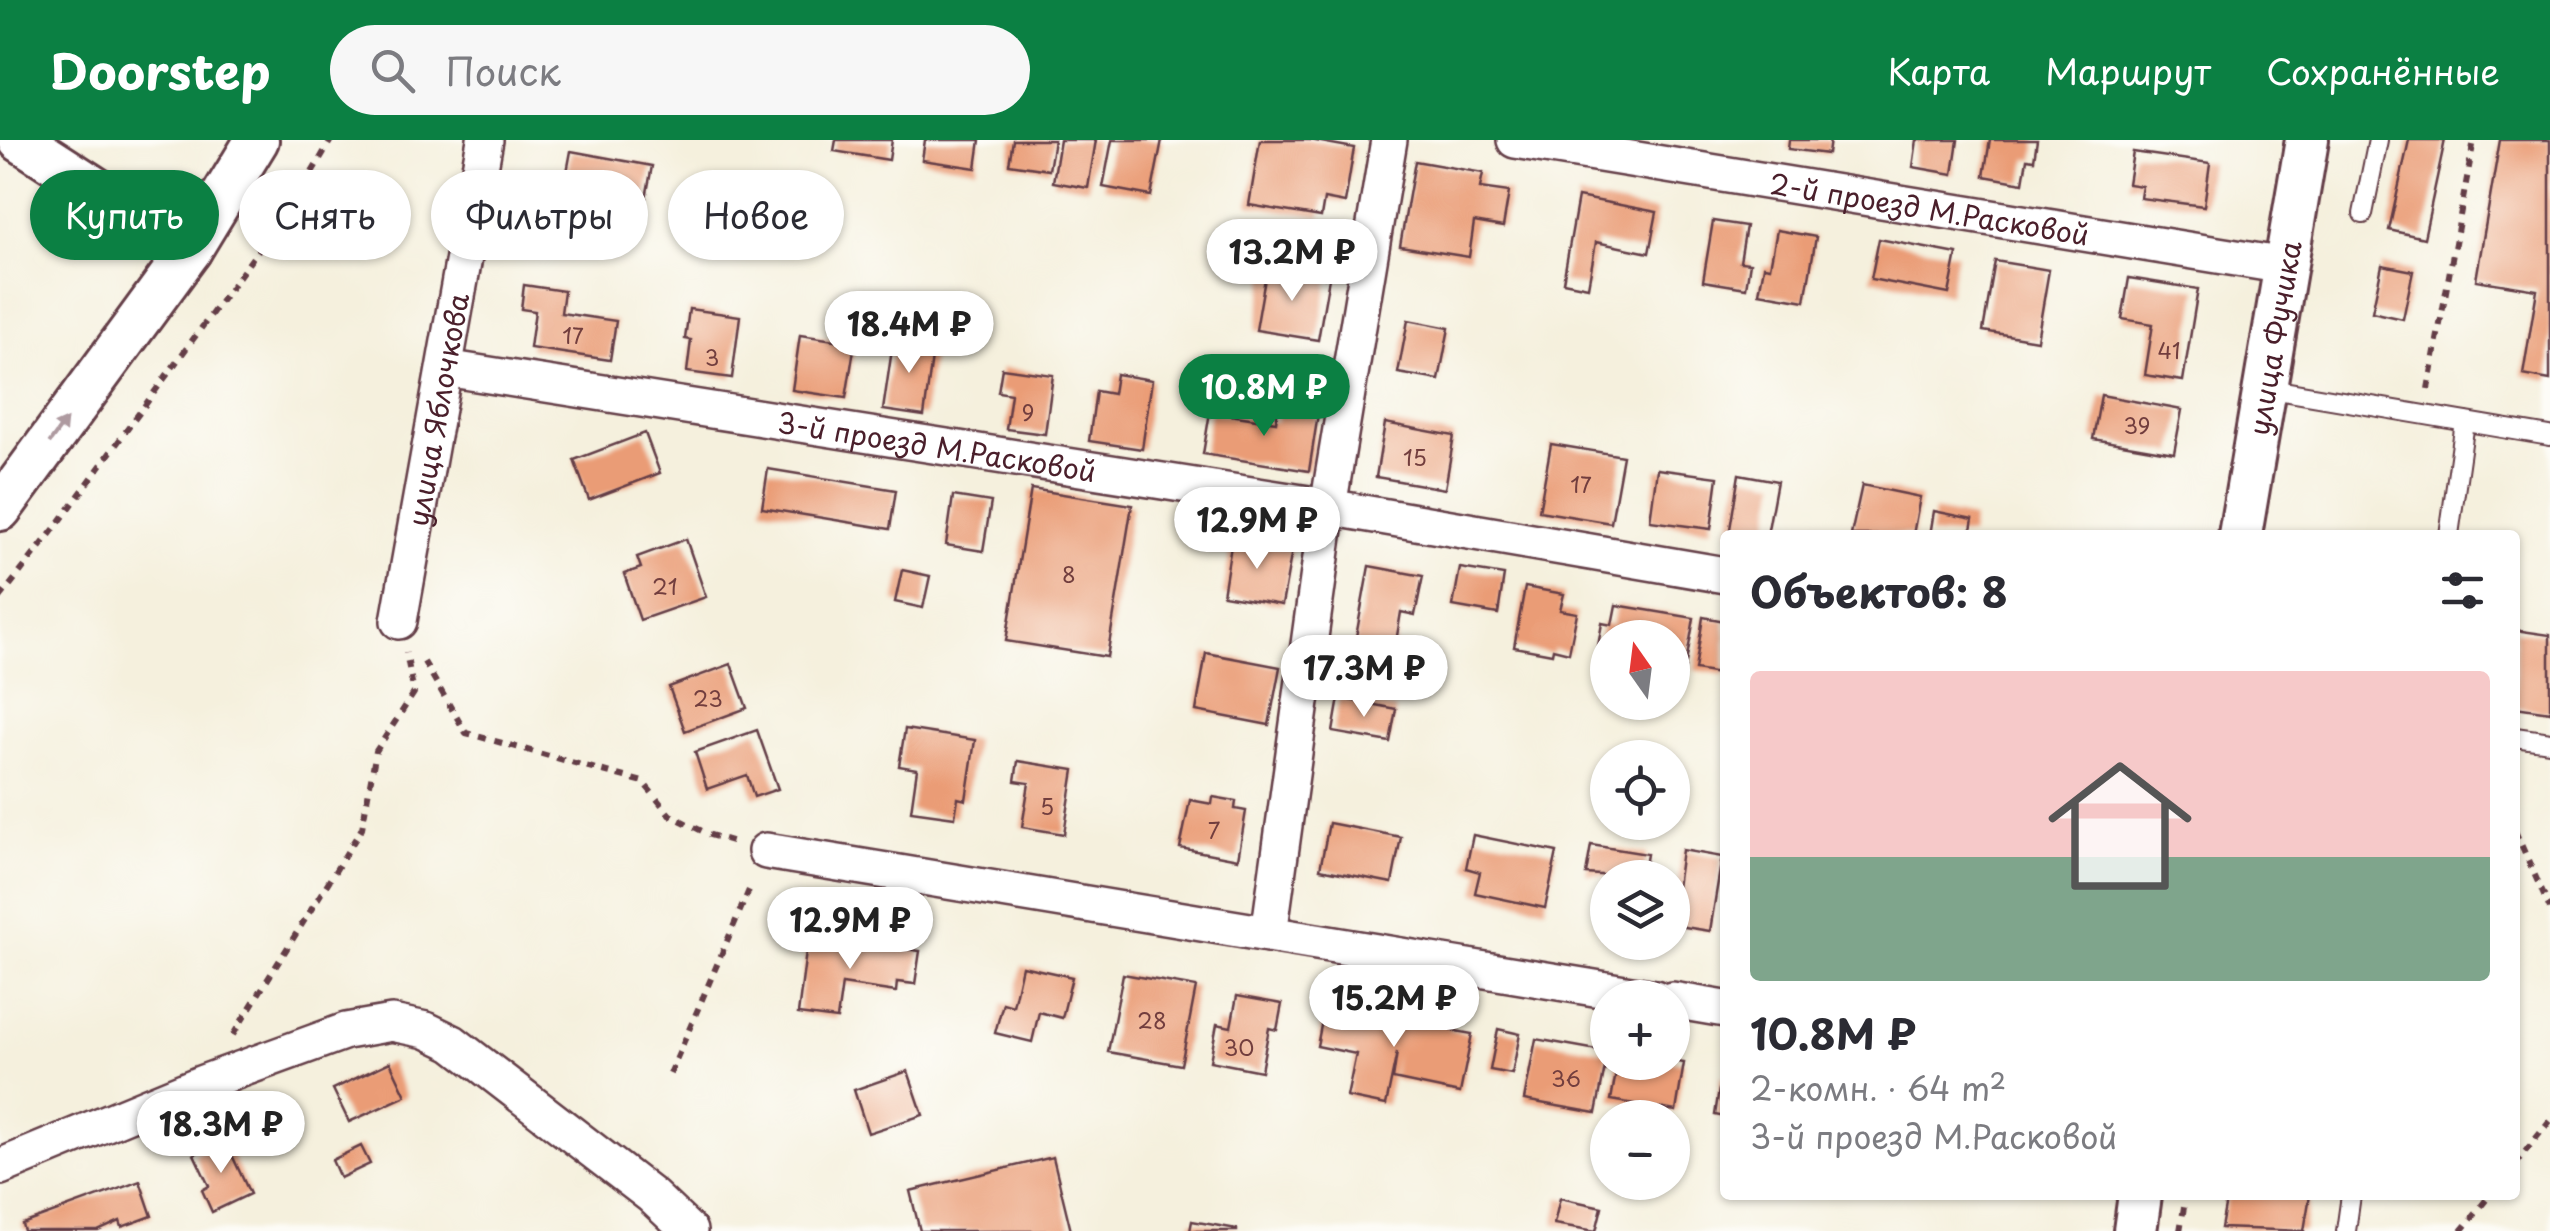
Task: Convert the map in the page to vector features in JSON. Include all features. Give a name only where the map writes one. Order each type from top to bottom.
[{"type":"street","points":[[20,140],[66,170]]},
{"type":"street","points":[[219,203],[258,140]]},
{"type":"street","name":"улица Яблочкова","points":[[399,621],[485,140]]},
{"type":"street","points":[[1269,934],[1328,507],[1389,140]]},
{"type":"street","name":"2-й проезд М.Расковой","points":[[1515,140],[2285,266]]},
{"type":"street","name":"улица Фучика","points":[[2241,530],[2308,140]]},
{"type":"street","points":[[0,509],[183,260]]},
{"type":"street","name":"3-й проезд М.Расковой","points":[[446,368],[1328,507],[1720,574]]},
{"type":"street","points":[[766,851],[1590,987]]},
{"type":"street","points":[[1690,1003],[1720,1008]]},
{"type":"street","points":[[0,1166],[203,1083],[346,1031],[392,1023],[426,1030],[453,1043],[652,1196],[689,1231]]},
{"type":"street","points":[[2134,1231],[2139,1200]]},
{"type":"lane","points":[[2364,214],[2378,140]]},
{"type":"lane","points":[[2264,388],[2550,436]]},
{"type":"lane","points":[[2450,530],[2465,422]]},
{"type":"lane","points":[[2520,738],[2550,742]]},
{"type":"lane","points":[[2346,1231],[2350,1200]]},
{"type":"path","points":[[0,598],[300,193],[330,140]]},
{"type":"path","points":[[2423,415],[2474,140]]},
{"type":"path","points":[[203,1083],[362,828],[376,751],[414,693],[399,621]]},
{"type":"path","points":[[424,662],[466,733],[643,782],[670,815],[710,836],[766,851],[670,1074]]},
{"type":"path","points":[[2520,842],[2550,909]]},
{"type":"path","points":[[2520,1158],[2550,1121]]},
{"type":"path","points":[[2180,1231],[2185,1200]]},
{"type":"path","points":[[2461,1231],[2486,1200]]},
{"type":"building","points":[[836,140],[892,140],[889,160],[834,151]]},
{"type":"building","points":[[925,140],[980,140],[976,168],[922,160]]},
{"type":"building","points":[[1013,140],[1054,140],[1049,170],[1009,164]]},
{"type":"building","points":[[1060,140],[1096,140],[1088,188],[1053,182]]},
{"type":"building","points":[[1112,140],[1162,140],[1151,196],[1103,187]]},
{"type":"building","points":[[1260,140],[1310,140],[1354,148],[1345,203],[1324,199],[1321,217],[1249,205]]},
{"type":"building","points":[[1789,140],[1830,140],[1828,154],[1788,149]]},
{"type":"building","points":[[1917,140],[1958,140],[1953,174],[1913,167]]},
{"type":"building","points":[[1990,140],[2037,140],[2034,160],[2027,159],[2023,183],[1984,176]]},
{"type":"building","points":[[2409,140],[2445,140],[2424,238],[2389,230]]},
{"type":"building","points":[[2500,140],[2550,140],[2550,380],[2523,375],[2537,290],[2476,280]]},
{"type":"building","points":[[571,151],[652,166],[648,187],[648,170],[567,170]]},
{"type":"building","points":[[2133,152],[2210,163],[2204,206],[2140,198],[2142,186],[2128,184]]},
{"type":"building","points":[[1415,161],[1483,173],[1480,188],[1509,192],[1503,227],[1474,222],[1469,257],[1400,246]]},
{"type":"building","points":[[1578,197],[1657,212],[1649,253],[1596,242],[1588,287],[1563,282]]},
{"type":"building","points":[[1713,221],[1746,226],[1740,262],[1750,263],[1746,288],[1703,281]]},
{"type":"building","points":[[1777,230],[1816,237],[1805,301],[1759,293],[1764,266],[1770,267]]},
{"type":"building","points":[[1879,239],[1957,254],[1949,294],[1871,279]]},
{"type":"building","points":[[1995,261],[2049,270],[2037,340],[1983,331]]},
{"type":"building","points":[[2382,265],[2413,271],[2403,319],[2372,312]]},
{"type":"building","points":[[1267,267],[1329,278],[1318,340],[1256,330]]},
{"type":"building","points":[[2129,278],[2198,289],[2183,381],[2145,375],[2153,324],[2122,319]]},
{"type":"building","points":[[524,285],[564,291],[561,313],[616,321],[610,360],[530,348],[535,311],[521,309]]},
{"type":"building","points":[[689,309],[740,316],[732,378],[687,372],[691,340],[685,339]]},
{"type":"building","points":[[1408,320],[1449,328],[1439,380],[1398,373]]},
{"type":"building","points":[[800,335],[855,343],[846,398],[792,390]]},
{"type":"building","points":[[894,336],[934,342],[924,416],[883,410]]},
{"type":"building","points":[[1002,368],[1053,375],[1045,434],[1006,429],[1011,394],[998,392]]},
{"type":"building","points":[[1116,374],[1152,380],[1142,449],[1089,441],[1096,391],[1113,394]]},
{"type":"building","points":[[2101,395],[2182,410],[2174,453],[2093,439]]},
{"type":"building","points":[[1278,408],[1318,414],[1309,471],[1203,454],[1210,412],[1276,422]]},
{"type":"building","points":[[1385,423],[1454,436],[1445,489],[1376,477]]},
{"type":"building","points":[[645,433],[660,473],[589,500],[574,460]]},
{"type":"building","points":[[1551,444],[1623,456],[1611,523],[1539,511]]},
{"type":"building","points":[[768,469],[896,490],[890,529],[762,508]]},
{"type":"building","points":[[1657,469],[1718,477],[1711,529],[1650,521]]},
{"type":"building","points":[[1739,474],[1777,481],[1768,530],[1730,530]]},
{"type":"building","points":[[1862,485],[1920,497],[1914,530],[1852,530]]},
{"type":"building","points":[[1031,489],[1132,505],[1107,657],[1006,641]]},
{"type":"building","points":[[953,496],[991,502],[983,551],[946,545]]},
{"type":"building","points":[[1934,511],[1973,519],[1971,530],[1931,530]]},
{"type":"building","points":[[686,539],[706,597],[640,620],[624,574],[641,568],[637,557]]},
{"type":"building","points":[[1232,539],[1292,550],[1282,605],[1223,595]]},
{"type":"building","points":[[1369,566],[1423,576],[1415,615],[1401,612],[1393,660],[1353,653]]},
{"type":"building","points":[[1460,568],[1504,575],[1498,614],[1453,606]]},
{"type":"building","points":[[902,570],[930,576],[923,608],[895,602]]},
{"type":"building","points":[[1525,587],[1564,594],[1560,610],[1577,613],[1569,653],[1514,647]]},
{"type":"building","points":[[1616,605],[1694,618],[1690,640],[1690,620],[1613,620]]},
{"type":"building","points":[[1703,617],[1720,620],[1720,674],[1695,670]]},
{"type":"building","points":[[2520,631],[2550,635],[2550,712],[2520,708]]},
{"type":"building","points":[[1206,653],[1280,667],[1269,725],[1196,711]]},
{"type":"building","points":[[731,664],[747,708],[685,731],[669,687]]},
{"type":"building","points":[[1339,698],[1396,709],[1390,742],[1333,732]]},
{"type":"building","points":[[905,729],[975,740],[966,800],[958,798],[955,817],[911,811],[917,769],[899,766]]},
{"type":"building","points":[[757,730],[778,789],[754,797],[747,775],[707,789],[695,752]]},
{"type":"building","points":[[1018,761],[1074,770],[1064,834],[1022,827],[1029,783],[1015,781]]},
{"type":"building","points":[[1213,797],[1236,801],[1235,809],[1246,811],[1238,859],[1180,848],[1190,800],[1212,804]]},
{"type":"building","points":[[1329,823],[1401,837],[1392,883],[1320,869]]},
{"type":"building","points":[[1473,835],[1557,852],[1545,908],[1475,893],[1480,872],[1466,868]]},
{"type":"building","points":[[1591,845],[1647,854],[1646,860],[1590,860],[1590,874],[1586,874]]},
{"type":"building","points":[[1682,850],[1720,857],[1710,931],[1690,928],[1690,860],[1681,860]]},
{"type":"building","points":[[808,936],[920,951],[915,984],[897,982],[896,992],[842,984],[837,1019],[798,1014]]},
{"type":"building","points":[[1022,966],[1072,977],[1062,1018],[1039,1012],[1032,1042],[995,1033],[1003,1003],[1013,1006]]},
{"type":"building","points":[[1123,974],[1196,987],[1181,1065],[1108,1052]]},
{"type":"building","points":[[1327,995],[1368,1004],[1365,1016],[1404,1025],[1407,1012],[1451,1021],[1450,1030],[1472,1034],[1460,1093],[1393,1079],[1397,1052],[1386,1105],[1347,1097],[1356,1054],[1317,1046]]},
{"type":"building","points":[[1237,996],[1282,1004],[1277,1030],[1269,1028],[1261,1071],[1210,1061],[1217,1024],[1231,1027]]},
{"type":"building","points":[[1498,1029],[1520,1034],[1512,1074],[1490,1070]]},
{"type":"building","points":[[1536,1039],[1590,1049],[1590,1080],[1602,1080],[1599,1100],[1590,1100],[1590,1112],[1524,1100]]},
{"type":"building","points":[[390,1062],[406,1096],[349,1122],[333,1089]]},
{"type":"building","points":[[908,1071],[923,1115],[868,1133],[854,1090]]},
{"type":"building","points":[[1615,1080],[1681,1080],[1678,1100],[1611,1100]]},
{"type":"building","points":[[1720,1082],[1720,1116],[1715,1115]]},
{"type":"building","points":[[225,1140],[250,1194],[212,1212],[202,1190],[209,1186],[194,1154]]},
{"type":"building","points":[[361,1146],[370,1164],[340,1178],[332,1160]]},
{"type":"building","points":[[1053,1157],[1071,1231],[920,1231],[910,1191]]},
{"type":"building","points":[[140,1181],[152,1216],[122,1227],[120,1221],[98,1231],[24,1231],[22,1224]]},
{"type":"building","points":[[1560,1198],[1602,1207],[1596,1231],[1554,1224]]},
{"type":"building","points":[[2226,1200],[2309,1200],[2304,1231],[2221,1228]]},
{"type":"building","points":[[1192,1221],[1237,1229],[1237,1231],[1190,1231]]}]
